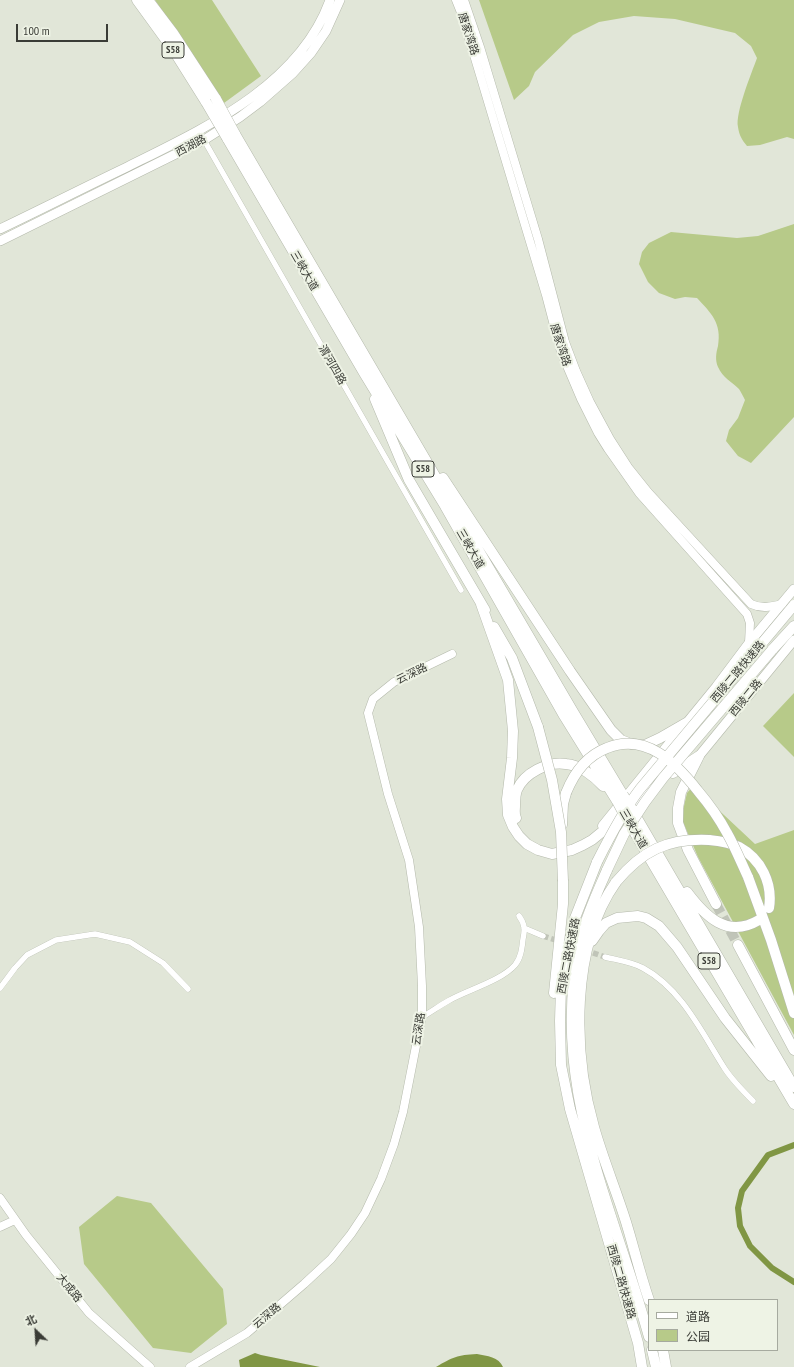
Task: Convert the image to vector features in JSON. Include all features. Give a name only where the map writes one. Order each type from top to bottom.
[{"type":"highway","name":"三峡大道","points":[[137,0],[211,100]]},
{"type":"highway","name":"三峡大道","points":[[148,0],[173,33],[364,373],[445,506],[563,714],[620,798]]},
{"type":"highway","name":"三峡大道","points":[[231,136],[404,422],[792,1100]]},
{"type":"highway","points":[[364,373],[392,443],[409,480],[512,658],[538,727],[552,780],[561,832]]},
{"type":"highway","points":[[404,422],[454,493],[570,671],[611,730],[621,740],[637,745],[645,745],[686,723]]},
{"type":"highway","points":[[481,604],[508,680],[513,731],[508,815],[513,827],[527,844],[538,850],[552,854],[572,850],[583,845],[592,840],[660,782],[699,756]]},
{"type":"highway","name":"西陵二路快速路","points":[[642,1367],[638,1343],[630,1314],[570,1109],[561,1065],[561,988],[566,958],[575,918],[597,862],[613,831],[640,788],[794,605]]},
{"type":"highway","name":"西陵二路快速路","points":[[648,1334],[585,1132],[577,1089],[572,1031],[572,1002],[576,962],[582,934],[590,909],[624,834],[644,802],[793,627]]},
{"type":"highway","points":[[620,798],[580,768],[567,764],[549,764],[536,771],[522,782],[515,799],[514,815],[520,828],[531,840],[554,848],[568,846],[584,839],[600,829],[671,742]]},
{"type":"highway","points":[[560,1036],[554,1020],[553,999],[563,904],[561,832],[563,804],[570,783],[581,766],[594,755],[606,748],[624,743],[634,743],[648,746],[671,761],[691,782],[716,814],[727,832],[748,877],[771,940],[794,1013]]},
{"type":"highway","points":[[699,756],[681,792],[678,808],[678,823],[688,850],[716,904]]},
{"type":"highway","name":"三峡大道","points":[[630,815],[649,837],[768,1045],[794,1087]]},
{"type":"highway","points":[[649,837],[683,886],[706,915],[719,924],[733,927],[751,925],[759,920]]},
{"type":"highway","points":[[649,1299],[626,1222],[594,1128],[584,1088],[579,1023],[582,984],[591,933],[604,900],[627,869],[654,849],[682,840],[720,841],[739,847],[754,859],[766,876],[769,888],[769,908]]},
{"type":"highway","points":[[586,960],[591,943],[599,930],[606,923],[617,918],[630,916],[646,918],[652,921],[667,934],[725,1018],[756,1058],[792,1100]]},
{"type":"highway","points":[[738,945],[794,1050]]},
{"type":"highway","points":[[652,1351],[656,1367]]},
{"type":"highway","points":[[663,1351],[666,1367]]},
{"type":"main road","name":"西湖路","points":[[0,229],[200,131],[253,96],[287,68],[316,31],[330,0]]},
{"type":"main road","name":"西湖路","points":[[0,241],[204,140],[250,109],[293,73],[311,53],[326,31],[340,0]]},
{"type":"main road","name":"唐家湾路","points":[[456,0],[503,147],[561,352],[573,381],[598,433],[639,493],[747,614],[750,623],[748,642]]},
{"type":"main road","name":"唐家湾路","points":[[464,0],[480,47],[536,232],[565,342],[590,402],[610,439],[628,467],[648,492],[751,604],[757,607],[767,608],[782,604]]},
{"type":"main road","points":[[671,742],[748,642],[794,589]]},
{"type":"main road","name":"西陵二路","points":[[699,756],[794,640]]},
{"type":"main road","name":"云深路","points":[[190,1367],[247,1333],[331,1259],[362,1218],[381,1179],[394,1144],[404,1105],[422,1017],[419,927],[409,860],[388,794],[368,713],[373,699],[394,682],[452,654]]},
{"type":"main road","points":[[707,696],[701,712],[703,718],[712,724],[718,724],[737,709]]},
{"type":"main road","name":"大成路","points":[[0,1198],[26,1236],[89,1313],[150,1367]]},
{"type":"main road","points":[[0,1227],[15,1220]]},
{"type":"street","name":"渭河四路","points":[[204,140],[461,590]]},
{"type":"street","points":[[422,1017],[448,1001],[485,984],[508,971],[520,959],[524,928],[523,922],[519,916]]},
{"type":"street","points":[[524,928],[543,936]]},
{"type":"street","points":[[0,988],[27,955],[56,940],[95,934],[130,942],[163,963],[188,989]]},
{"type":"street","points":[[605,957],[642,967],[660,980],[679,998],[699,1026],[726,1070],[753,1101]]},
{"type":"green space","points":[[155,0],[212,0],[261,76],[224,103]]},
{"type":"green space","points":[[479,0],[794,0],[794,139],[787,137],[760,145],[747,146],[740,135],[738,121],[744,92],[757,58],[751,46],[735,33],[675,19],[634,16],[599,22],[573,35],[535,72],[529,86],[514,100]]},
{"type":"green space","points":[[794,224],[794,417],[751,463],[738,456],[726,441],[729,430],[738,418],[745,400],[739,389],[720,371],[716,362],[719,338],[717,325],[714,319],[697,298],[685,297],[675,299],[659,293],[648,282],[639,264],[642,252],[649,243],[671,232],[737,238],[758,236]]},
{"type":"green space","points":[[794,693],[794,757],[763,726]]},
{"type":"green space","points":[[693,786],[755,844],[794,830],[794,1035],[698,857],[683,822],[687,793]]},
{"type":"green space","points":[[117,1196],[151,1203],[223,1289],[227,1324],[191,1353],[153,1348],[84,1264],[79,1227]]},
{"type":"shaded area","points":[[255,1353],[320,1367],[240,1367],[239,1360]]},
{"type":"shaded area","points":[[477,1354],[496,1359],[503,1367],[436,1367],[455,1357]]},
{"type":"waterway","points":[[794,1145],[768,1155],[742,1191],[738,1208],[740,1226],[750,1246],[772,1268],[794,1282]]},
{"type":"tunnel","points":[[716,904],[738,945]]},
{"type":"tunnel","points":[[543,936],[572,945]]},
{"type":"tunnel","points":[[585,950],[605,957]]}]
